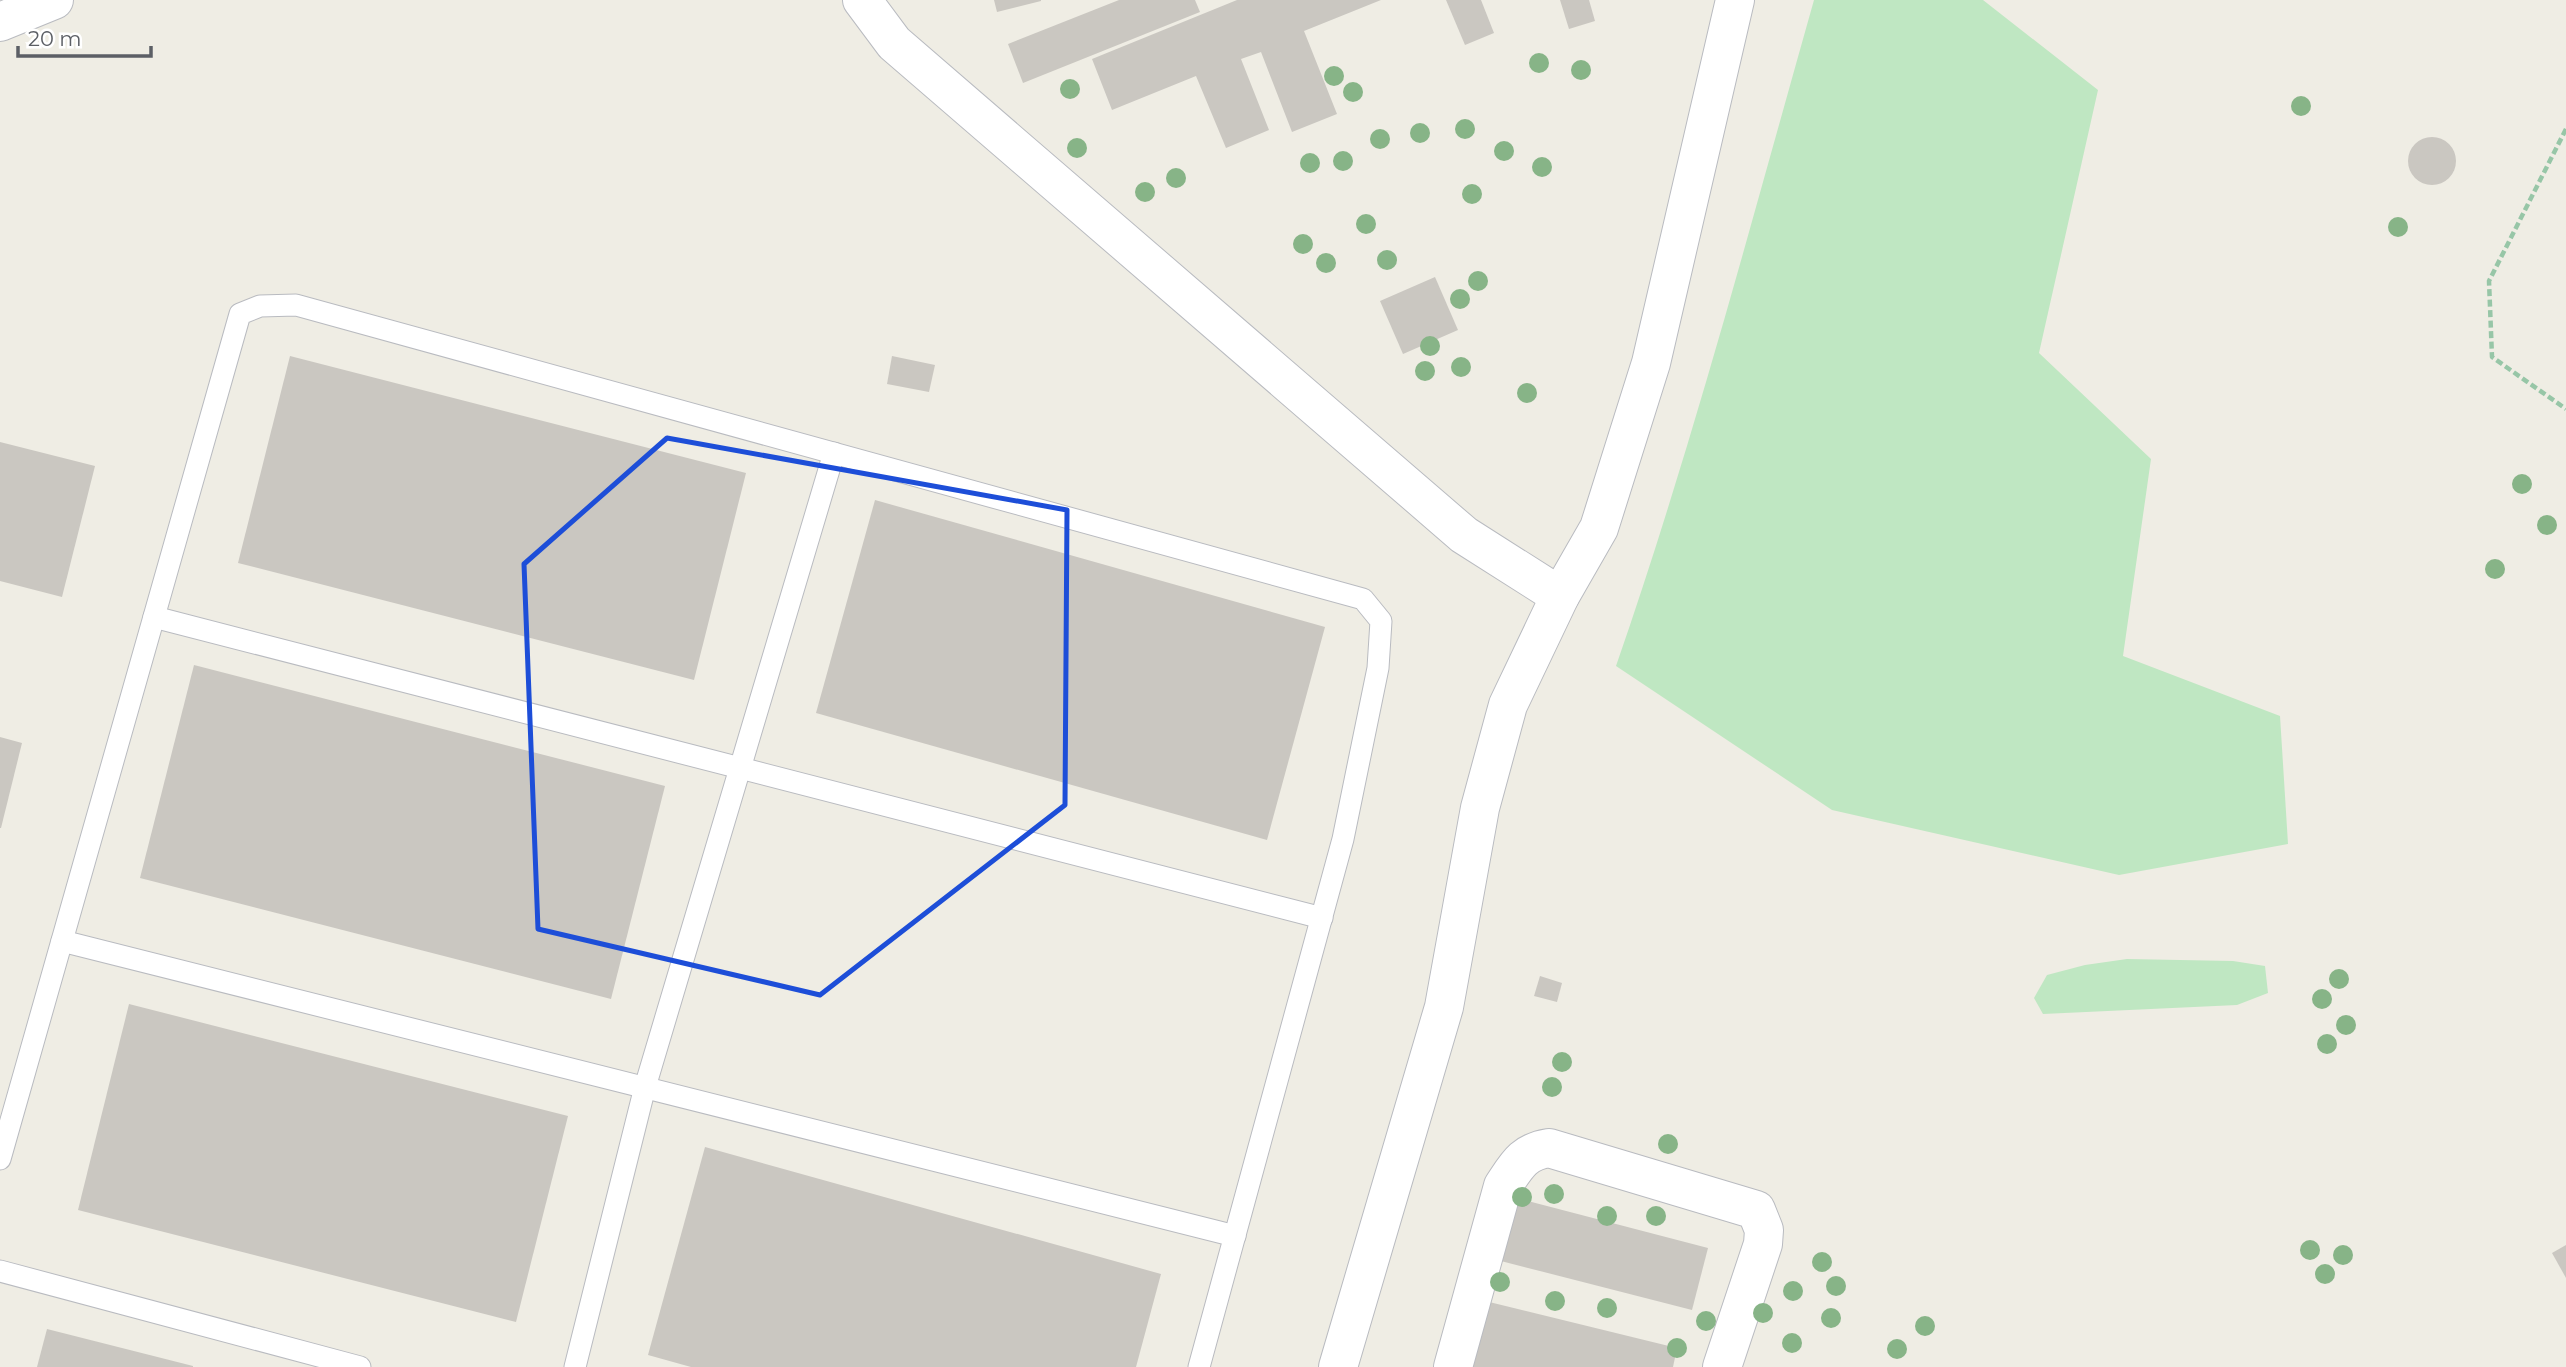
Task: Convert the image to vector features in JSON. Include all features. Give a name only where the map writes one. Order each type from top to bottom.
[{"type":"street","points":[[0,22],[54,0]]},
{"type":"street","points":[[862,0],[894,43],[1464,535],[1560,596]]},
{"type":"street","points":[[1338,1367],[1444,1007],[1480,808],[1508,705],[1560,596],[1599,528],[1651,363],[1735,0]]},
{"type":"street","points":[[1453,1367],[1503,1186],[1518,1163],[1533,1151],[1549,1148],[1756,1210],[1764,1230],[1763,1244],[1722,1367]]},
{"type":"lane","points":[[0,1159],[240,314],[260,306],[296,305],[1363,599],[1381,621],[1378,668],[1343,839],[1199,1367]]},
{"type":"lane","points":[[575,1367],[645,1087],[834,453]]},
{"type":"lane","points":[[154,617],[1322,918]]},
{"type":"lane","points":[[62,940],[1235,1236]]},
{"type":"lane","points":[[0,1271],[360,1367]]},
{"type":"path","points":[[2566,129],[2489,281],[2492,358],[2566,409]]},
{"type":"highlighted area","points":[[667,438],[1067,510],[1065,805],[820,995],[538,929],[524,564]]},
{"type":"green space","points":[[1814,0],[1983,0],[2098,90],[2039,353],[2151,459],[2123,656],[2280,716],[2288,844],[2119,875],[1832,810],[1616,666],[1695,418]]},
{"type":"green space","points":[[2127,959],[2233,961],[2265,966],[2268,993],[2237,1005],[2043,1014],[2034,998],[2047,975],[2085,965]]},
{"type":"building","points":[[994,0],[1041,0],[1041,1],[997,12]]},
{"type":"building","points":[[1119,0],[1195,0],[1200,12],[1023,83],[1008,44]]},
{"type":"building","points":[[1237,0],[1381,0],[1304,31],[1337,114],[1292,132],[1261,52],[1241,59],[1269,130],[1226,148],[1196,76],[1112,110],[1092,59]]},
{"type":"building","points":[[1446,0],[1481,0],[1494,33],[1465,45]]},
{"type":"building","points":[[1560,0],[1589,0],[1595,21],[1569,29]]},
{"type":"building","points":[[2432,137],[2449,144],[2456,161],[2449,178],[2432,185],[2415,178],[2408,161],[2415,144]]},
{"type":"building","points":[[1435,277],[1458,330],[1403,354],[1380,301]]},
{"type":"building","points":[[290,356],[746,473],[694,680],[238,563]]},
{"type":"building","points":[[892,356],[935,365],[929,392],[887,384]]},
{"type":"building","points":[[0,442],[95,466],[62,597],[0,581]]},
{"type":"building","points":[[875,500],[1325,627],[1267,840],[816,713]]},
{"type":"building","points":[[194,665],[665,786],[611,999],[140,878]]},
{"type":"building","points":[[0,737],[22,743],[1,828],[0,828]]},
{"type":"building","points":[[1540,976],[1562,983],[1557,1002],[1534,996]]},
{"type":"building","points":[[129,1004],[568,1116],[516,1322],[78,1210]]},
{"type":"building","points":[[705,1147],[1161,1274],[1136,1367],[691,1367],[648,1355]]},
{"type":"building","points":[[1513,1197],[1708,1248],[1692,1310],[1497,1260]]},
{"type":"building","points":[[2566,1245],[2566,1278],[2552,1253]]},
{"type":"building","points":[[1481,1300],[1677,1348],[1673,1367],[1465,1367]]},
{"type":"building","points":[[47,1329],[193,1366],[193,1367],[37,1367]]}]
